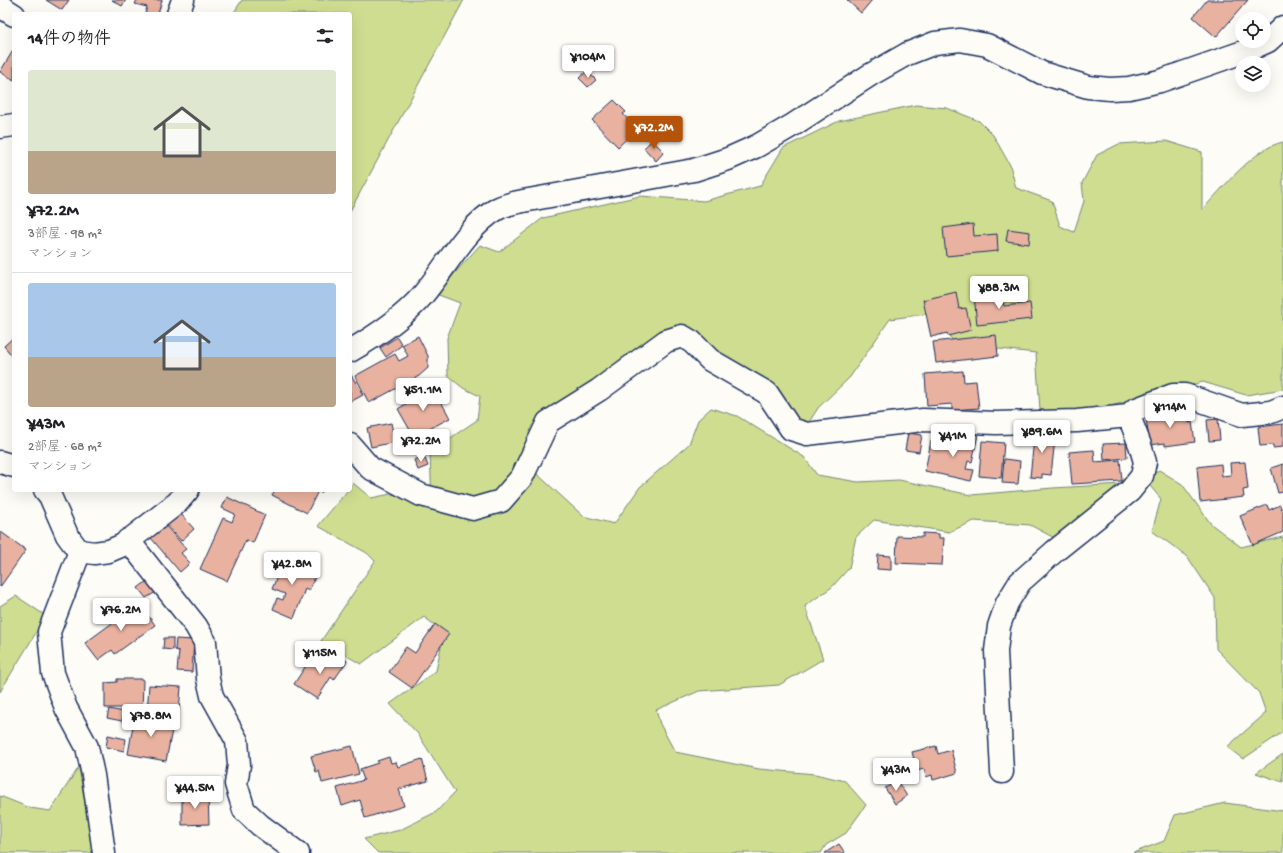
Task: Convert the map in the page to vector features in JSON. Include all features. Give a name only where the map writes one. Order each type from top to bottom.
[{"type":"street","points":[[179,12],[183,0]]},
{"type":"street","points":[[0,6],[12,14]]},
{"type":"street","points":[[352,350],[377,335],[401,317],[422,297],[474,228],[497,209],[508,204],[694,170],[728,158],[757,146],[793,125],[870,75],[907,54],[936,43],[960,40],[987,45],[1042,73],[1088,88],[1110,89],[1128,88],[1160,81],[1239,53],[1268,41],[1283,27]]},
{"type":"street","points":[[0,127],[12,125]]},
{"type":"street","points":[[352,447],[370,468],[421,495],[473,509],[501,501],[522,477],[548,422],[599,390],[666,341],[682,336],[692,342],[710,360],[767,393],[791,429],[807,434],[923,420],[996,423],[1077,421],[1129,416],[1134,410],[1173,395],[1185,395],[1242,415],[1271,412],[1283,407]]},
{"type":"street","points":[[1002,772],[996,651],[999,626],[1007,603],[1020,582],[1055,551],[1130,491],[1142,476],[1145,462],[1129,416]]},
{"type":"street","points":[[0,462],[12,465]]},
{"type":"street","points":[[47,492],[50,496],[67,535],[75,546],[80,551],[94,553],[109,551],[123,544],[177,504],[186,492]]},
{"type":"street","points":[[128,540],[196,626],[205,642],[208,679],[212,696],[237,741],[239,765],[236,784],[244,810],[260,825],[298,853]]},
{"type":"street","points":[[80,551],[48,632],[53,673],[66,708],[87,747],[93,775],[104,853]]},
{"type":"green space","points":[[242,0],[464,0],[352,207],[352,12],[234,12]]},
{"type":"green space","points":[[916,105],[947,108],[979,121],[993,135],[1010,165],[1016,188],[1052,201],[1060,226],[1074,232],[1084,201],[1082,183],[1097,155],[1119,144],[1166,141],[1202,152],[1202,210],[1239,170],[1261,152],[1283,142],[1283,389],[1246,395],[1203,382],[1041,424],[1036,353],[955,344],[933,313],[890,319],[850,377],[818,408],[804,430],[681,324],[633,361],[544,422],[535,472],[583,516],[614,524],[640,487],[689,444],[698,420],[711,408],[737,416],[804,457],[817,475],[858,482],[899,480],[971,495],[1123,484],[1060,541],[1030,525],[974,521],[949,532],[874,520],[856,537],[849,568],[832,587],[805,606],[823,659],[779,685],[699,691],[656,710],[660,724],[675,752],[759,769],[815,774],[845,781],[866,805],[846,833],[826,845],[821,853],[378,853],[364,839],[400,830],[436,812],[455,792],[418,734],[390,704],[436,671],[444,632],[424,617],[361,664],[321,641],[375,561],[367,553],[318,526],[346,492],[352,492],[353,483],[371,498],[391,494],[432,502],[430,452],[477,420],[480,396],[463,388],[448,376],[447,338],[460,303],[436,294],[480,245],[499,252],[543,218],[640,196],[704,201],[760,186],[783,148],[839,121]]},
{"type":"green space","points":[[1159,470],[1182,484],[1211,524],[1241,547],[1283,537],[1283,732],[1243,759],[1227,747],[1266,713],[1259,693],[1216,649],[1215,598],[1187,556],[1152,531],[1161,499],[1145,480]]},
{"type":"green space","points":[[16,596],[46,616],[0,692],[0,606]]},
{"type":"green space","points":[[1283,754],[1283,782],[1256,773]]},
{"type":"green space","points":[[79,767],[93,853],[0,853],[0,796],[30,808],[50,811]]},
{"type":"green space","points":[[1225,803],[1283,811],[1283,853],[1133,853],[1164,841],[1175,815]]},
{"type":"building","points":[[46,0],[69,0],[62,10]]},
{"type":"building","points":[[112,0],[126,0],[122,6]]},
{"type":"building","points":[[137,0],[162,0],[159,12],[146,12],[147,7],[135,4]]},
{"type":"building","points":[[847,0],[872,0],[861,13]]},
{"type":"building","points":[[1207,0],[1248,0],[1238,12],[1235,12],[1235,15],[1216,37],[1193,17]]},
{"type":"building","points":[[12,52],[12,79],[0,72]]},
{"type":"building","points":[[587,71],[596,80],[588,87],[579,78]]},
{"type":"building","points":[[614,100],[626,112],[623,114],[637,129],[618,147],[592,120]]},
{"type":"building","points":[[652,140],[664,152],[656,161],[644,148]]},
{"type":"building","points":[[973,224],[974,236],[997,234],[998,251],[946,256],[943,228]]},
{"type":"building","points":[[1008,229],[1030,232],[1029,244],[1006,241]]},
{"type":"building","points":[[956,292],[959,309],[966,308],[971,330],[948,336],[947,333],[931,337],[923,300]]},
{"type":"building","points":[[1002,292],[1004,306],[1030,303],[1032,319],[977,325],[974,295]]},
{"type":"building","points":[[996,335],[998,356],[936,363],[933,342]]},
{"type":"building","points":[[418,336],[428,356],[428,368],[419,376],[369,403],[355,376],[395,354],[399,361],[408,356],[402,345]]},
{"type":"building","points":[[397,337],[402,345],[386,357],[380,348]]},
{"type":"building","points":[[12,339],[12,356],[4,346]]},
{"type":"building","points":[[963,371],[964,382],[976,381],[979,408],[952,410],[952,404],[927,406],[925,374]]},
{"type":"building","points":[[352,376],[363,395],[352,401]]},
{"type":"building","points":[[434,389],[450,418],[414,437],[398,409],[406,404],[403,400],[415,393],[418,398]]},
{"type":"building","points":[[1173,410],[1174,415],[1188,413],[1189,423],[1192,422],[1195,442],[1165,446],[1165,443],[1150,445],[1146,419],[1161,417],[1160,412]]},
{"type":"building","points":[[1218,419],[1220,440],[1209,441],[1207,420]]},
{"type":"building","points":[[391,423],[395,442],[371,447],[367,428]]},
{"type":"building","points":[[1283,424],[1283,447],[1273,448],[1273,445],[1260,446],[1258,427]]},
{"type":"building","points":[[1035,430],[1051,432],[1050,438],[1055,439],[1051,475],[1042,474],[1042,478],[1030,477]]},
{"type":"building","points":[[964,432],[978,435],[972,462],[968,461],[966,469],[974,470],[971,481],[925,471],[931,441],[961,448]]},
{"type":"building","points":[[908,433],[922,435],[919,452],[905,450]]},
{"type":"building","points":[[982,441],[1004,443],[1001,478],[979,476]]},
{"type":"building","points":[[1126,443],[1127,458],[1104,460],[1103,444]]},
{"type":"building","points":[[1094,450],[1095,462],[1120,460],[1122,481],[1072,484],[1069,452]]},
{"type":"building","points":[[424,456],[428,466],[418,470],[414,460]]},
{"type":"building","points":[[1004,459],[1020,461],[1018,484],[1002,483]]},
{"type":"building","points":[[1245,462],[1248,489],[1243,490],[1244,497],[1200,502],[1197,467],[1221,464],[1222,476],[1231,475],[1230,463]]},
{"type":"building","points":[[1283,464],[1283,492],[1278,493],[1271,468]]},
{"type":"building","points":[[274,492],[318,492],[307,513],[272,495]]},
{"type":"building","points":[[227,497],[265,515],[253,543],[246,540],[227,581],[200,569],[223,518],[232,522],[235,514],[222,508]]},
{"type":"building","points":[[1267,505],[1269,510],[1280,505],[1283,513],[1283,532],[1253,545],[1240,516]]},
{"type":"building","points":[[181,514],[194,529],[181,541],[167,525]]},
{"type":"building","points":[[165,525],[186,549],[181,553],[190,563],[180,572],[151,538]]},
{"type":"building","points":[[1,532],[26,550],[0,587],[0,533]]},
{"type":"building","points":[[923,533],[939,534],[939,538],[944,538],[942,565],[896,563],[897,536],[923,537]]},
{"type":"building","points":[[878,555],[891,556],[891,570],[877,569]]},
{"type":"building","points":[[285,557],[302,564],[301,568],[316,575],[309,591],[305,589],[294,618],[273,609],[277,598],[283,600],[285,594],[272,589]]},
{"type":"building","points":[[147,581],[156,592],[146,598],[138,588]]},
{"type":"building","points":[[139,603],[155,625],[115,654],[112,650],[98,660],[85,643],[119,618],[115,612],[123,607],[127,612]]},
{"type":"building","points":[[435,624],[449,634],[412,688],[389,672],[406,647],[415,653]]},
{"type":"building","points":[[164,638],[173,638],[173,650],[163,649]]},
{"type":"building","points":[[176,639],[194,640],[192,672],[177,671],[179,651],[175,650]]},
{"type":"building","points":[[331,651],[347,661],[334,680],[331,677],[317,699],[294,684],[309,661],[320,668]]},
{"type":"building","points":[[117,679],[143,679],[142,715],[127,715],[127,708],[105,708],[105,683],[117,682]]},
{"type":"building","points":[[149,685],[181,687],[179,711],[162,709],[161,715],[147,713]]},
{"type":"building","points":[[109,709],[124,712],[122,721],[107,718]]},
{"type":"building","points":[[146,715],[174,720],[166,761],[128,754],[134,720],[144,722]]},
{"type":"building","points":[[108,735],[126,739],[124,751],[106,747]]},
{"type":"building","points":[[352,746],[359,774],[322,783],[319,771],[316,772],[311,756]]},
{"type":"building","points":[[936,746],[938,754],[951,750],[957,773],[933,780],[932,775],[926,777],[924,769],[917,771],[912,752]]},
{"type":"building","points":[[389,757],[391,763],[396,762],[398,767],[422,759],[428,781],[399,789],[404,806],[365,818],[360,800],[342,806],[337,788],[364,780],[360,769],[378,763],[377,761]]},
{"type":"building","points":[[897,781],[907,796],[895,804],[885,788]]},
{"type":"building","points":[[208,794],[209,824],[182,825],[182,795]]},
{"type":"building","points":[[839,844],[845,853],[825,853]]}]
